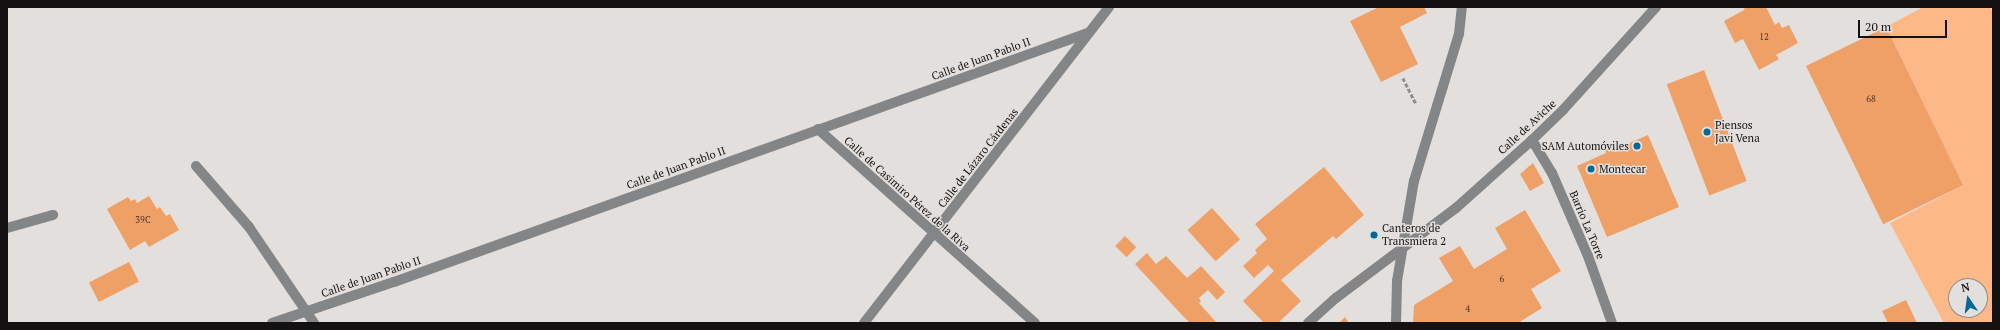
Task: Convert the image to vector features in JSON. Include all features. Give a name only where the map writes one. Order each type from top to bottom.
[{"type":"street","name":"Calle de Lázaro Cárdenas","points":[[864,323],[1109,7]]},
{"type":"street","points":[[1396,323],[1401,250],[1414,181],[1459,34],[1462,7]]},
{"type":"street","name":"Calle de Aviche","points":[[1308,323],[1336,298],[1456,208],[1532,140],[1563,110],[1656,7]]},
{"type":"street","name":"Calle de Juan Pablo II","points":[[272,323],[1088,33]]},
{"type":"street","name":"Calle de Casimiro Pérez de la Riva","points":[[818,130],[1035,323]]},
{"type":"street","name":"Barrio La Torre","points":[[1532,140],[1552,173],[1588,256],[1612,323]]},
{"type":"street","points":[[196,166],[249,227],[314,323]]},
{"type":"street","points":[[7,228],[53,215]]},
{"type":"path","points":[[1403,78],[1417,105]]},
{"type":"shaded area","points":[[1923,7],[1990,7],[1993,12],[1993,323],[1944,323],[1890,223],[1962,186],[1886,27]]},
{"type":"building","points":[[1379,7],[1424,7],[1427,13],[1400,27],[1418,64],[1381,82],[1350,21]]},
{"type":"building","points":[[1745,7],[1766,7],[1775,25],[1779,22],[1782,28],[1789,25],[1798,43],[1776,55],[1779,59],[1759,70],[1743,39],[1735,43],[1724,21],[1744,10]]},
{"type":"building","points":[[1886,27],[1963,185],[1883,224],[1806,66]]},
{"type":"building","name":"Piensos Javi Vena","points":[[1704,70],[1747,181],[1709,195],[1667,84]]},
{"type":"building","points":[[1648,135],[1679,207],[1607,237],[1577,166],[1606,153],[1605,150],[1611,147],[1617,145],[1618,148]]},
{"type":"building","points":[[1533,163],[1544,183],[1530,191],[1520,174]]},
{"type":"building","points":[[1324,167],[1364,215],[1336,239],[1333,236],[1281,280],[1301,301],[1278,323],[1264,323],[1243,301],[1274,271],[1268,265],[1254,278],[1243,266],[1257,253],[1255,250],[1267,239],[1255,224]]},
{"type":"building","points":[[149,196],[157,209],[160,207],[166,216],[170,214],[179,230],[149,247],[145,241],[130,250],[107,209],[128,197],[131,201],[135,199],[137,203]]},
{"type":"building","points":[[1212,208],[1240,239],[1216,261],[1187,230]]},
{"type":"building","points":[[1525,210],[1561,271],[1531,289],[1542,308],[1518,323],[1413,323],[1414,305],[1453,281],[1439,258],[1460,246],[1474,269],[1507,249],[1495,228]]},
{"type":"building","points":[[1125,236],[1136,247],[1126,257],[1115,246]]},
{"type":"building","points":[[1147,253],[1156,264],[1166,256],[1187,278],[1201,266],[1225,292],[1217,300],[1208,290],[1199,298],[1201,301],[1199,303],[1217,323],[1190,323],[1181,314],[1135,264]]},
{"type":"building","points":[[129,262],[139,282],[99,302],[89,282]]},
{"type":"building","points":[[1906,300],[1917,323],[1888,323],[1882,311]]},
{"type":"building","points":[[1345,317],[1349,323],[1339,323]]},
{"type":"place","name":"Piensos Javi Vena","points":[[1707,132]]},
{"type":"place","name":"SAM Automóviles","points":[[1637,146]]},
{"type":"place","name":"Montecar","points":[[1591,169]]},
{"type":"place","name":"Canteros de Transmiera 2","points":[[1374,235]]}]
